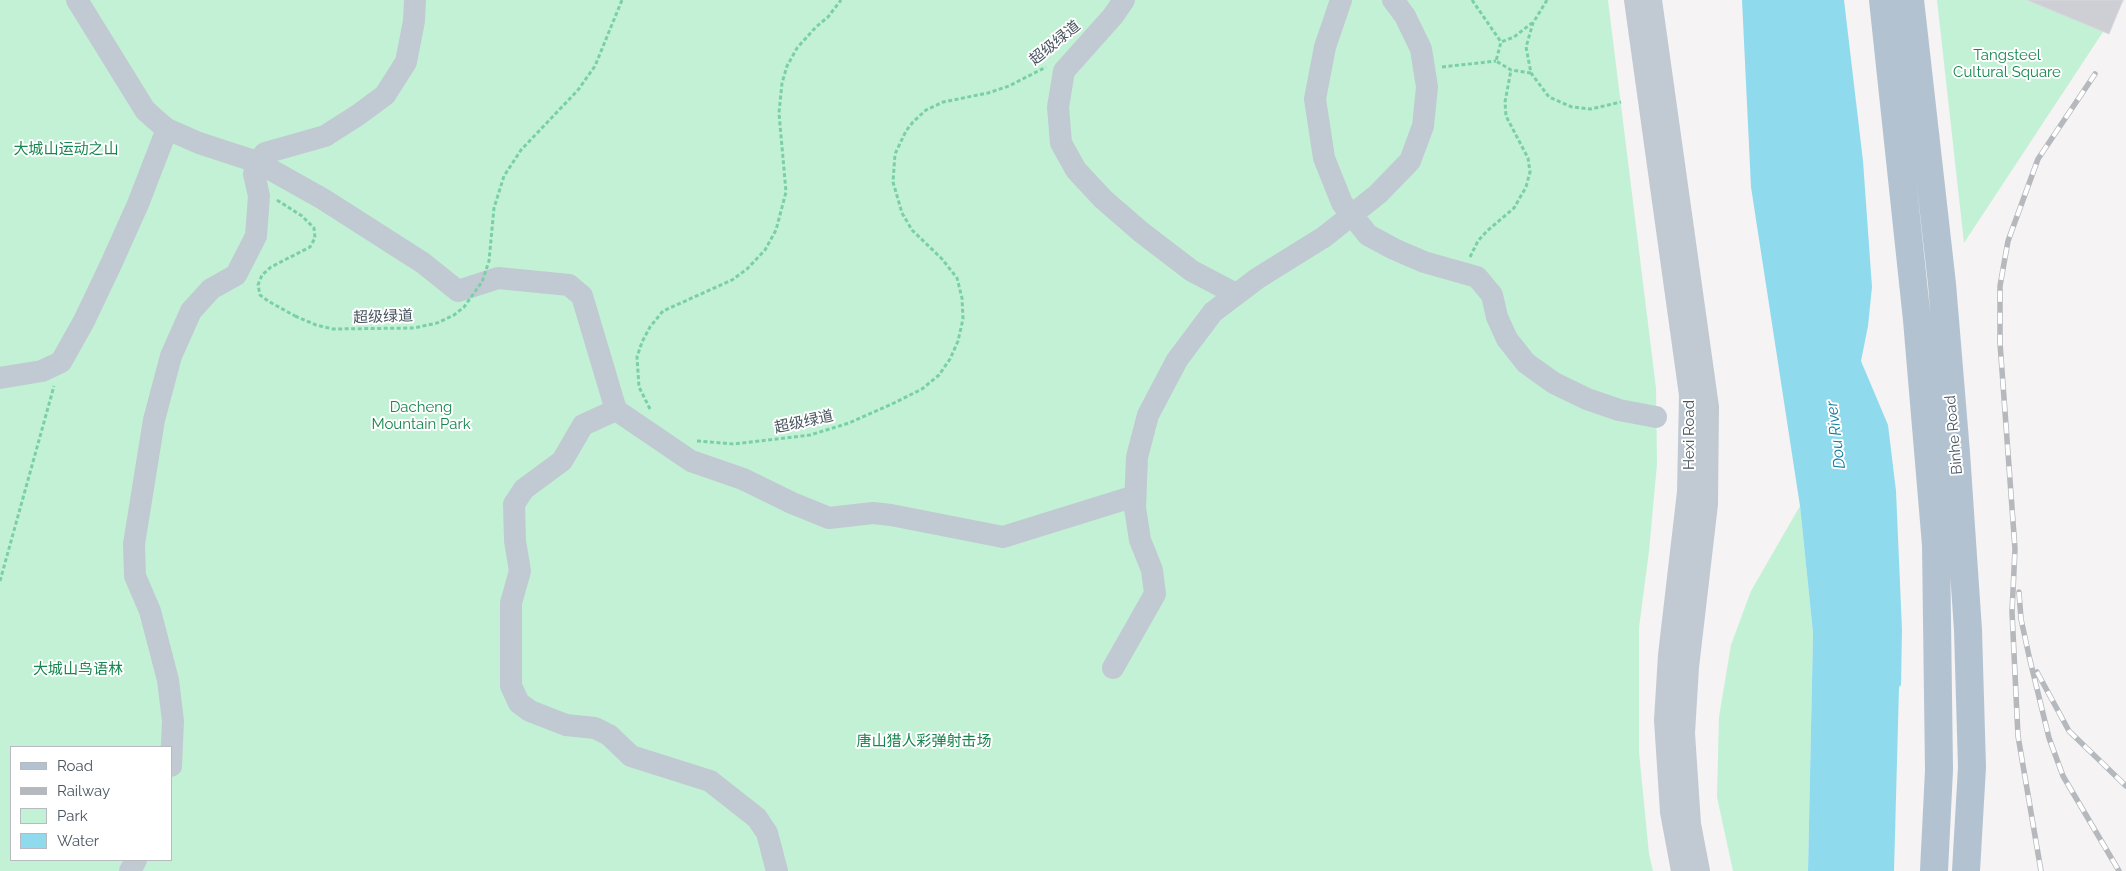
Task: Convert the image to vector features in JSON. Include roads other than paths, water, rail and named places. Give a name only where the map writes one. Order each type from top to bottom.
[{"type":"main road","name":"Binhe Road","points":[[1882,0],[1917,320],[1936,546],[1939,770],[1934,871]]},
{"type":"main road","name":"Binhe Road","points":[[1910,0],[1942,284],[1968,630],[1972,767],[1966,871]]},
{"type":"street","points":[[77,0],[145,110],[167,129],[199,143],[257,162],[323,199],[423,263],[458,291],[498,278],[569,285],[582,296],[616,410],[691,461],[742,479],[829,518],[872,513],[1003,537],[1135,496]]},
{"type":"street","points":[[172,746],[173,722],[168,680],[150,611],[134,576],[134,544],[154,420],[172,356],[191,311],[211,289],[236,275],[256,236],[259,196],[254,174],[257,162],[265,153],[326,136],[386,94],[406,62],[414,21],[415,0]]},
{"type":"street","points":[[1124,0],[1113,16],[1064,71],[1058,107],[1061,144],[1076,170],[1103,199],[1141,232],[1192,271],[1236,294]]},
{"type":"street","points":[[1342,0],[1325,47],[1315,99],[1324,158],[1342,203],[1368,235],[1424,262],[1477,277],[1492,295],[1497,317],[1507,339],[1526,363],[1554,383],[1587,400],[1620,410],[1656,417]]},
{"type":"street","points":[[1112,668],[1155,594],[1152,570],[1140,540],[1135,508],[1137,457],[1148,415],[1177,360],[1213,312],[1258,278],[1324,237],[1378,194],[1410,161],[1423,126],[1427,87],[1421,49],[1405,16],[1393,0]]},
{"type":"street","name":"Hexi Road","points":[[1635,0],[1690,395],[1688,492],[1669,655],[1665,720],[1671,812],[1682,871]]},
{"type":"street","name":"Hexi Road","points":[[1651,0],[1708,407],[1707,504],[1688,667],[1684,732],[1690,824],[1699,871]]},
{"type":"street","points":[[0,378],[42,371],[61,362],[84,321],[112,262],[138,204],[167,129]]},
{"type":"street","points":[[616,410],[583,425],[562,461],[524,489],[514,504],[515,541],[520,572],[511,603],[511,686],[519,703],[530,711],[566,725],[595,728],[609,735],[631,756],[710,781],[757,818],[767,833],[777,871]]},
{"type":"water","name":"Dou River","points":[[1742,0],[1844,0],[1863,161],[1872,287],[1868,326],[1861,361],[1888,425],[1896,491],[1902,630],[1894,871],[1808,871],[1813,633],[1800,506],[1751,187]]},
{"type":"railway","points":[[2041,871],[2018,736],[2012,612],[2015,549],[2000,343],[2000,286],[2008,241],[2038,159],[2095,74]]},
{"type":"railway","points":[[2019,592],[2021,619],[2049,738],[2063,776],[2119,871]]},
{"type":"railway","points":[[2037,672],[2069,731],[2126,786]]},
{"type":"park label","name":"Tangsteel Cultural Square","points":[[2007,64]]},
{"type":"park label","name":"大城山运动之山","points":[[66,149]]},
{"type":"park label","name":"Dacheng Mountain Park","points":[[421,416]]},
{"type":"park label","name":"大城山鸟语林","points":[[78,669]]},
{"type":"park label","name":"唐山猎人彩弹射击场","points":[[924,741]]}]
